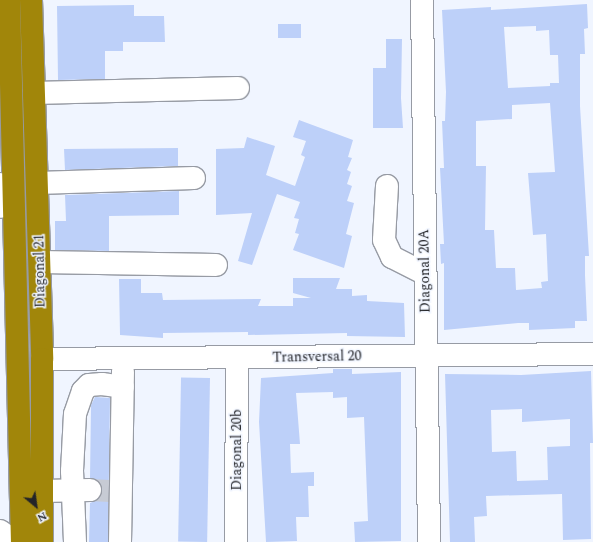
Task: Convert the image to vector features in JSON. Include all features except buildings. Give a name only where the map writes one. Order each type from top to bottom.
[{"type":"highway","name":"Diagonal 21","points":[[9,0],[6,186],[22,542]]},
{"type":"highway","name":"Diagonal 21","points":[[31,0],[42,359],[42,542]]},
{"type":"street","name":"Diagonal 20A","points":[[422,0],[429,542]]},
{"type":"street","points":[[34,93],[238,88]]},
{"type":"street","points":[[37,183],[194,178]]},
{"type":"street","points":[[0,207],[6,186]]},
{"type":"street","points":[[387,186],[384,240],[392,257],[425,274]]},
{"type":"street","points":[[40,262],[216,265]]},
{"type":"street","name":"Transversal 20","points":[[42,359],[593,354]]},
{"type":"street","name":"Diagonal 20b","points":[[236,542],[237,357]]},
{"type":"street","points":[[75,542],[98,491],[122,387],[123,359]]},
{"type":"street","points":[[120,542],[98,491],[75,414],[83,391],[89,385],[102,384],[122,387]]},
{"type":"street","points":[[43,491],[98,491]]},
{"type":"street","points":[[0,531],[16,542]]},
{"type":"tunnel","points":[[90,490],[110,491]]}]
